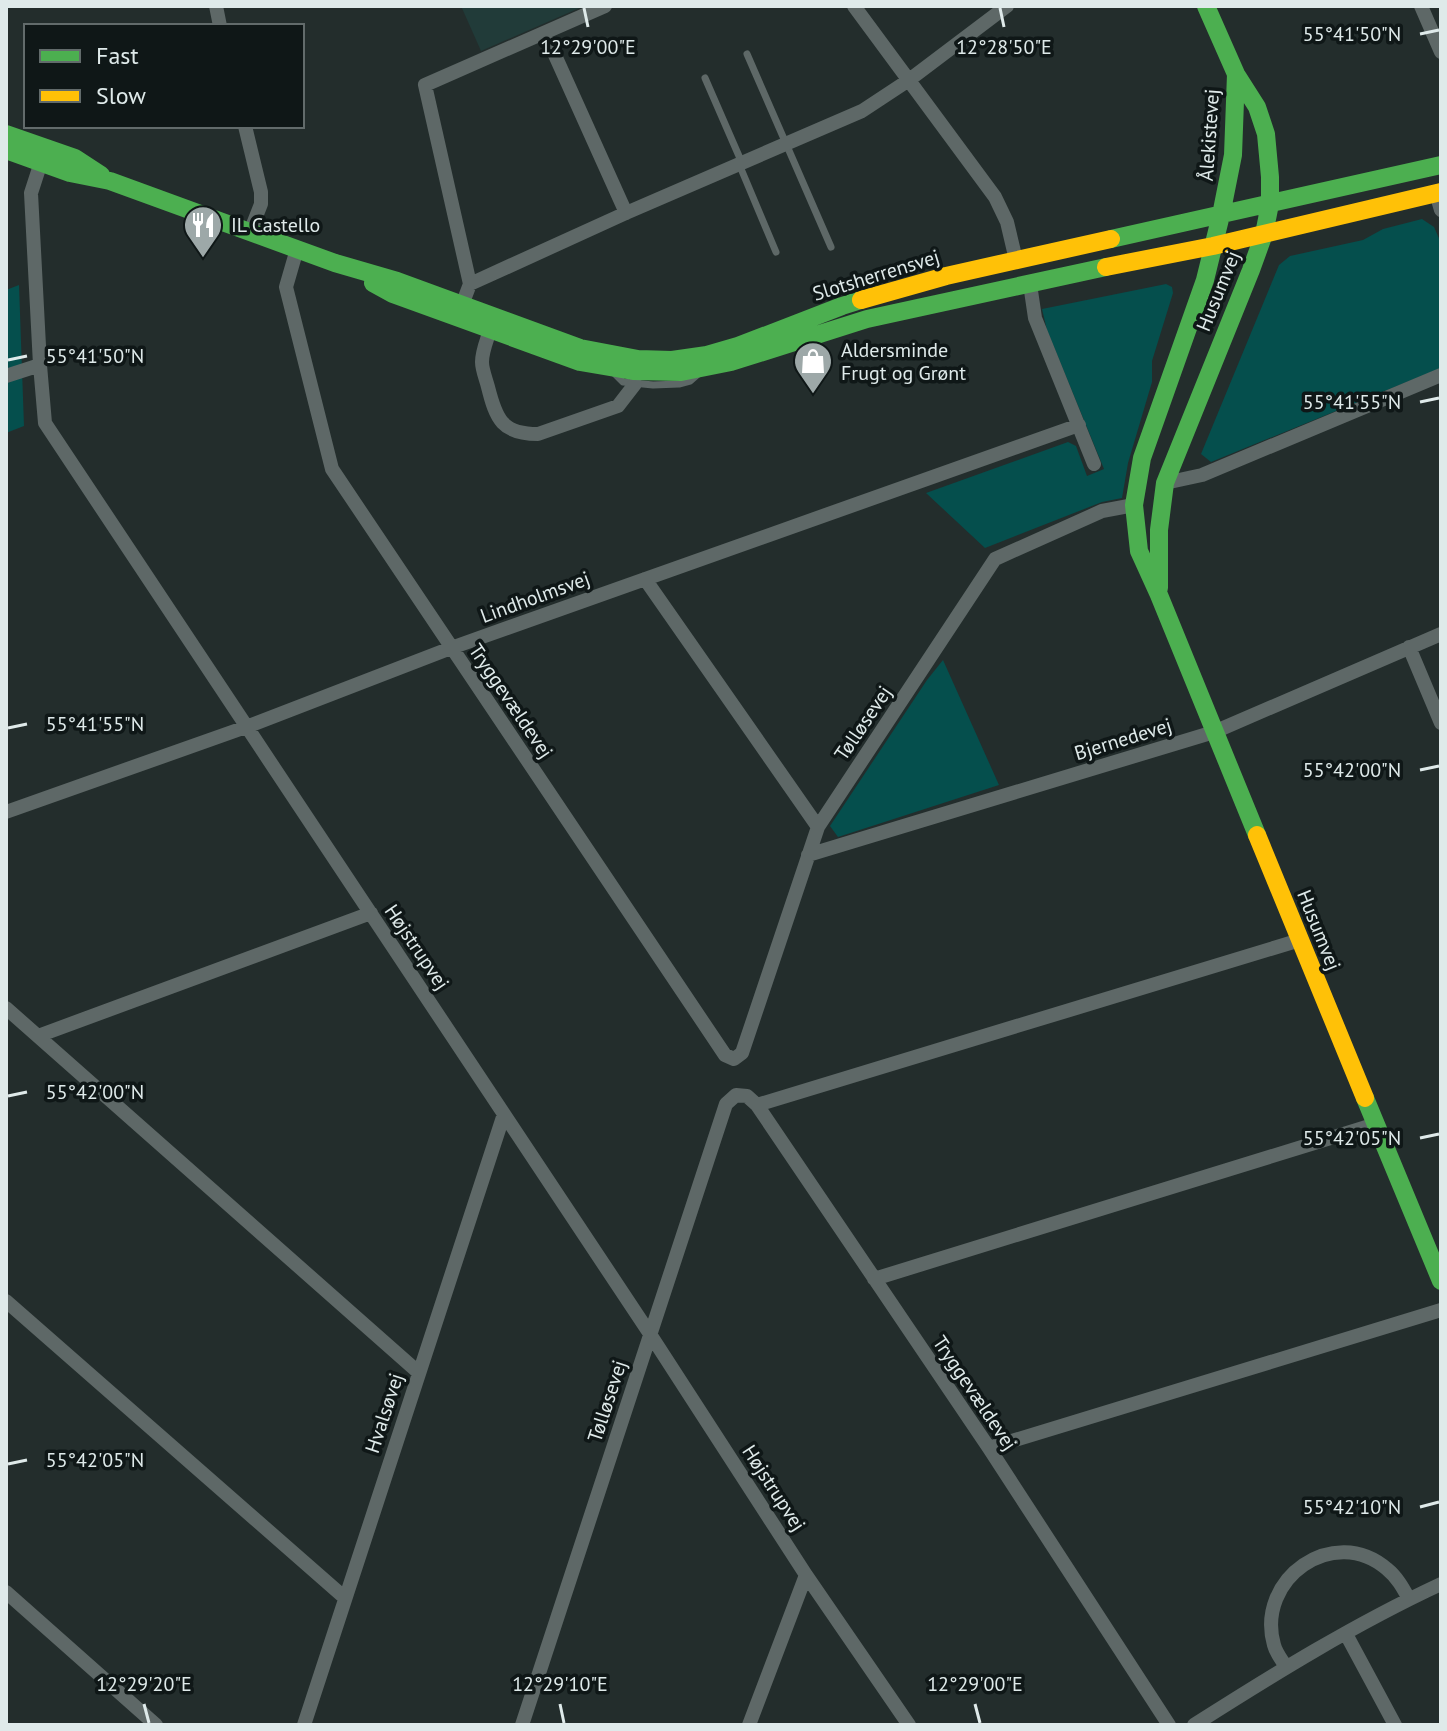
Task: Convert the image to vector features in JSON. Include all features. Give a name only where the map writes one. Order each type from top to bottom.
[{"type":"street","points":[[462,305],[470,284],[425,85],[605,6]]},
{"type":"street","points":[[854,6],[995,197],[1007,222],[1016,260]]},
{"type":"street","points":[[470,284],[862,111],[909,80],[1007,6]]},
{"type":"street","name":"Ålekistevej","points":[[1206,6],[1236,74],[1257,107],[1266,134],[1270,204],[1264,234]]},
{"type":"street","points":[[1421,6],[1441,52]]},
{"type":"street","points":[[545,33],[626,213]]},
{"type":"street","name":"Ålekistevej","points":[[1213,246],[1233,155],[1236,74]]},
{"type":"street","points":[[245,128],[261,192],[261,204],[250,232]]},
{"type":"street","name":"Slotsherrensvej","points":[[6,134],[43,155]]},
{"type":"street","name":"Slotsherrensvej","points":[[6,150],[75,158],[110,181],[580,348],[638,359],[672,360],[738,346],[842,306],[894,290],[1441,165]]},
{"type":"street","name":"Højstrupvej","points":[[43,155],[31,193],[45,423],[650,1334],[806,1575],[909,1725]]},
{"type":"street","name":"Slotsherrensvej","points":[[335,263],[393,294],[558,355],[610,368],[681,372],[731,362],[856,322],[1439,198]]},
{"type":"street","name":"Husumvej","points":[[1159,595],[1159,530],[1165,483],[1264,234]]},
{"type":"street","name":"Husumvej","points":[[1213,246],[1205,280],[1142,458],[1134,505],[1139,551],[1441,1281]]},
{"type":"street","name":"Tryggevældevej","points":[[297,249],[286,287],[332,469],[725,1055],[734,1059]]},
{"type":"street","points":[[1030,284],[1035,318],[1094,464]]},
{"type":"street","points":[[490,330],[482,362],[498,419],[515,431],[538,434],[618,406],[635,384]]},
{"type":"street","points":[[6,376],[40,365]]},
{"type":"street","points":[[1165,483],[1202,475],[1441,375]]},
{"type":"street","name":"Lindholmsvej","points":[[6,812],[246,727],[451,648],[1079,425]]},
{"type":"street","name":"Tølløsevej","points":[[734,1059],[742,1053],[818,827],[995,559],[1102,511],[1134,505]]},
{"type":"street","points":[[645,579],[818,827]]},
{"type":"street","name":"Bjernedevej","points":[[808,855],[1214,732],[1441,634]]},
{"type":"street","points":[[1409,647],[1441,723]]},
{"type":"street","points":[[38,1036],[371,913]]},
{"type":"street","points":[[757,1105],[1300,940]]},
{"type":"street","points":[[6,1008],[418,1372]]},
{"type":"street","name":"Tølløsevej","points":[[522,1725],[726,1104],[736,1095],[747,1096],[757,1105]]},
{"type":"street","name":"Tryggevældevej","points":[[757,1105],[989,1448],[1169,1725]]},
{"type":"street","name":"Hvalsøvej","points":[[304,1725],[504,1114]]},
{"type":"street","points":[[874,1279],[1376,1124]]},
{"type":"street","points":[[6,1301],[345,1598]]},
{"type":"street","points":[[989,1448],[1441,1310]]},
{"type":"street","points":[[1286,1667],[1275,1647],[1271,1624],[1275,1601],[1286,1580],[1303,1564],[1325,1555],[1348,1553],[1368,1557],[1400,1581],[1409,1599]]},
{"type":"street","points":[[749,1725],[806,1575]]},
{"type":"street","points":[[1194,1725],[1286,1667],[1441,1584]]},
{"type":"street","points":[[6,1592],[156,1725]]},
{"type":"street","points":[[1346,1634],[1395,1725]]},
{"type":"lane","points":[[747,54],[831,247]]},
{"type":"lane","points":[[705,78],[776,252]]},
{"type":"lane","points":[[610,368],[623,382],[679,384],[690,381],[705,368]]},
{"type":"shaded area","points":[[461,6],[584,6],[481,51]]},
{"type":"shaded area","points":[[1422,219],[1434,227],[1441,243],[1441,368],[1211,462],[1201,454],[1279,265],[1290,256],[1363,240],[1383,229]]},
{"type":"shaded area","points":[[1166,284],[1172,287],[1173,293],[1152,361],[1152,382],[1128,463],[1122,498],[1102,502],[985,548],[926,493],[1068,442],[1076,446],[1087,476],[1104,469],[1047,330],[1042,309]]},
{"type":"shaded area","points":[[19,285],[24,426],[6,433],[6,290]]},
{"type":"shaded area","points":[[943,660],[999,785],[838,837],[830,826]]},
{"type":"traffic: fast","points":[[1159,588],[1159,530],[1165,483],[1251,270],[1264,234],[1270,204],[1266,134],[1257,107],[1236,74],[1206,6]]},
{"type":"traffic: fast","points":[[1236,74],[1233,155],[1221,215],[1205,280],[1142,458],[1134,505],[1139,551],[1257,835]]},
{"type":"traffic: fast","points":[[6,134],[75,158],[101,175]]},
{"type":"traffic: fast","points":[[6,150],[70,173],[110,181],[580,348],[638,359],[672,360],[707,355],[861,300]]},
{"type":"traffic: fast","points":[[1111,239],[1441,165]]},
{"type":"traffic: fast","points":[[373,283],[393,294],[580,362],[633,371],[681,372],[731,362],[867,319],[1106,267]]},
{"type":"traffic: fast","points":[[1365,1098],[1441,1281]]},
{"type":"traffic: slow","points":[[1106,267],[1213,246],[1441,192]]},
{"type":"traffic: slow","points":[[861,300],[946,276],[1111,239]]},
{"type":"traffic: slow","points":[[1257,835],[1365,1098]]},
{"type":"place","name":"IL Castello","points":[[203,259]]},
{"type":"place","name":"Aldersminde Frugt og Grønt","points":[[813,395]]}]
